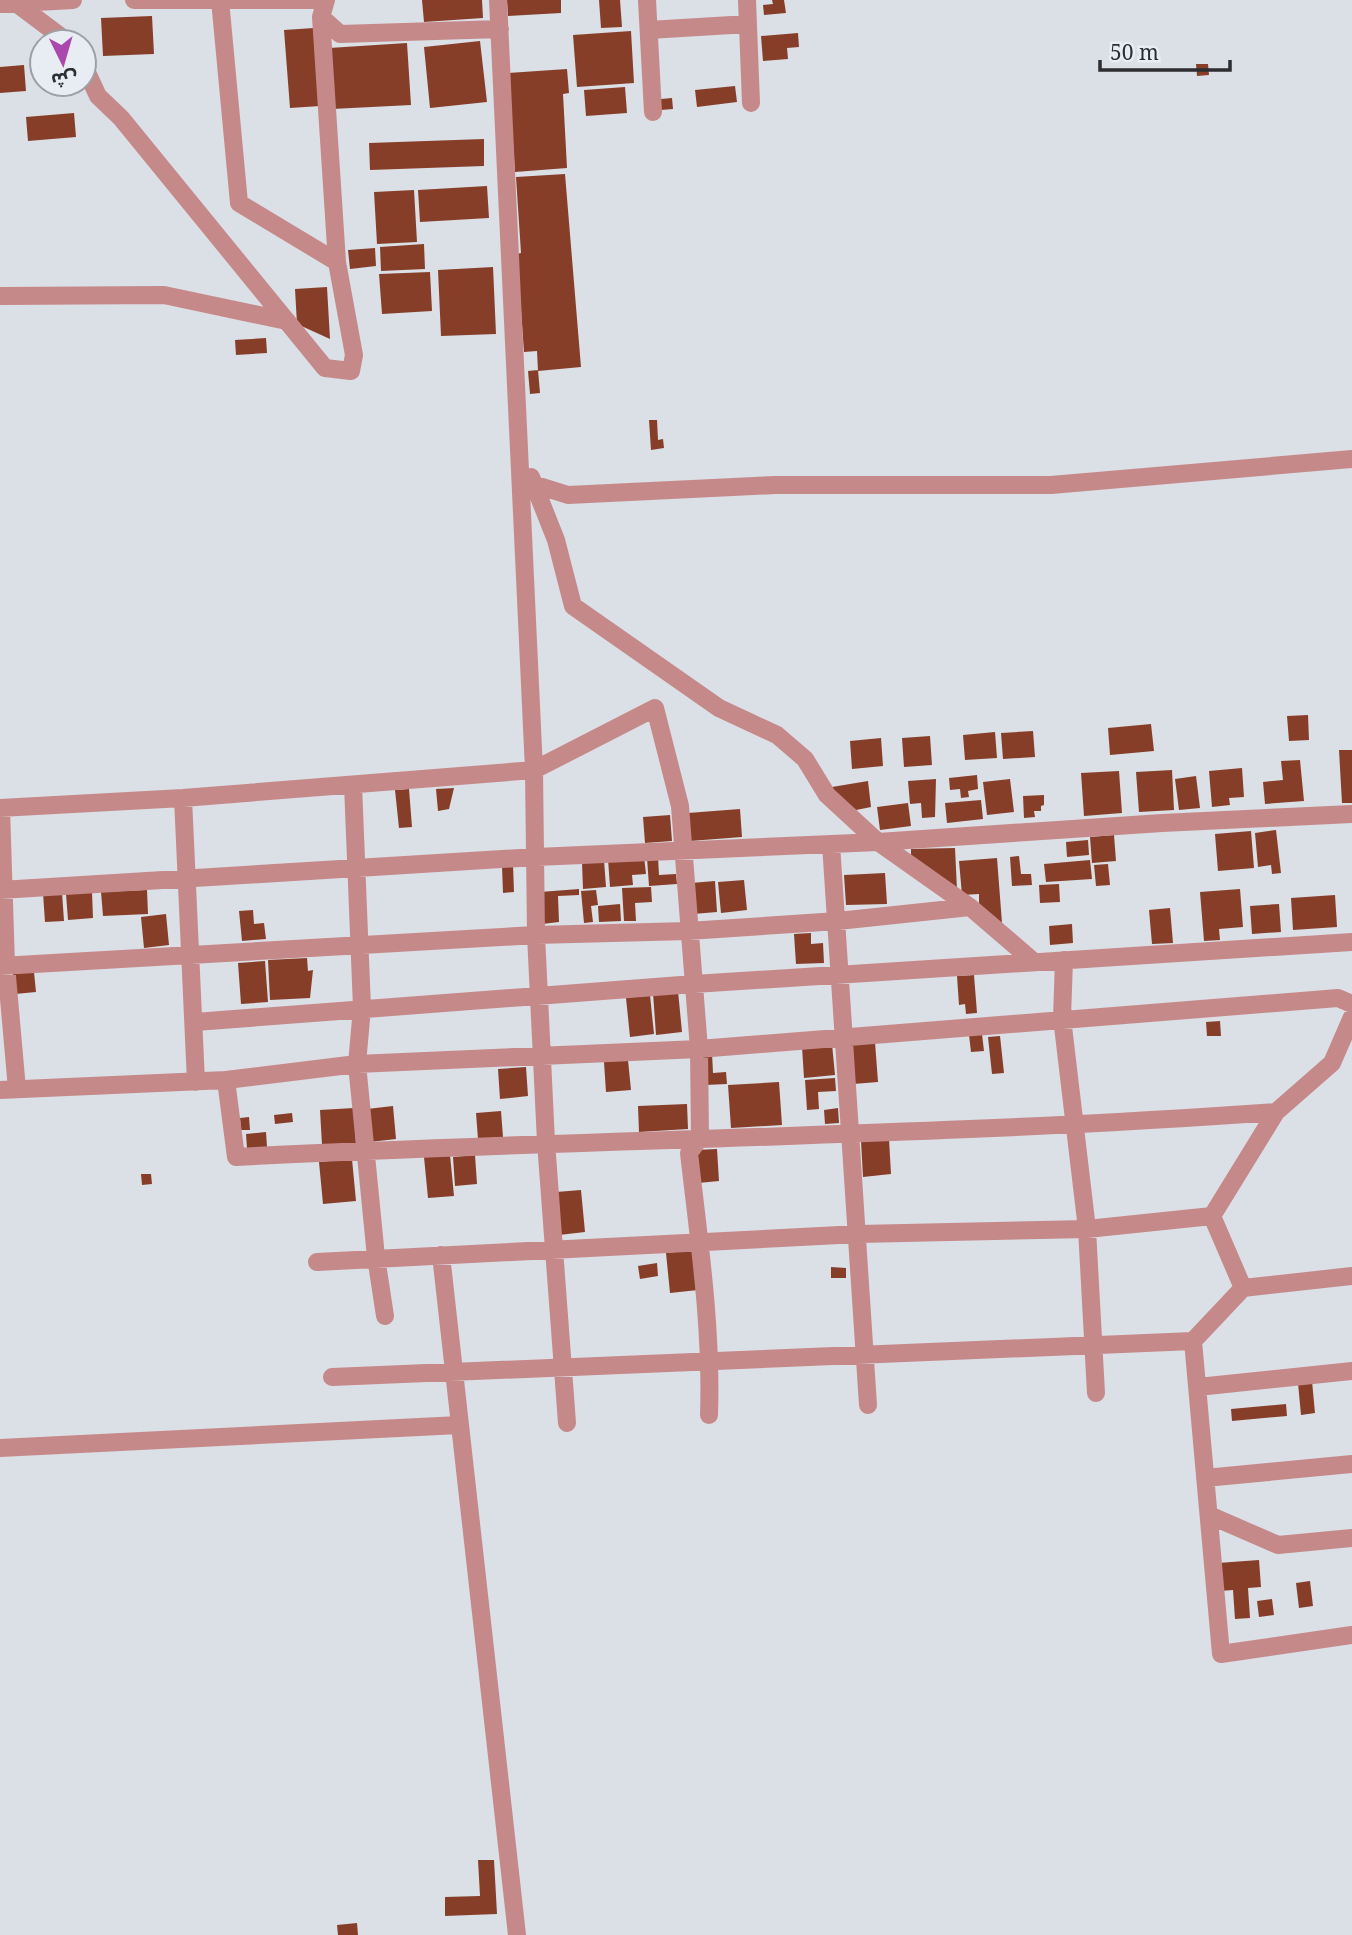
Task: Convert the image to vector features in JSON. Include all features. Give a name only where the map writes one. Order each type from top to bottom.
[{"type":"street","points":[[8,4],[74,0]]},
{"type":"street","points":[[134,0],[322,6]]},
{"type":"street","points":[[498,0],[534,770],[536,935],[545,1142],[567,1423]]},
{"type":"street","points":[[647,0],[653,112]]},
{"type":"street","points":[[747,0],[751,103]]},
{"type":"street","points":[[220,1],[239,203],[337,262]]},
{"type":"street","points":[[8,4],[46,28]]},
{"type":"street","points":[[322,6],[340,34],[499,29]]},
{"type":"street","points":[[98,96],[121,118],[326,368],[351,371],[354,355],[337,262],[322,6]]},
{"type":"street","points":[[649,30],[748,24]]},
{"type":"street","points":[[0,296],[164,295],[287,321]]},
{"type":"street","points":[[520,452],[556,540],[573,606],[719,708],[777,735],[805,759],[827,795],[878,842],[970,906],[1033,961]]},
{"type":"street","points":[[533,484],[568,495],[775,485],[1051,485],[1352,459]]},
{"type":"street","points":[[709,1415],[711,1361],[702,1243],[689,1153],[700,1138],[699,1049],[680,806],[655,708],[534,770],[183,798],[1,808],[8,1090],[226,1080],[357,1065],[699,1049],[1338,998],[1352,1004]]},
{"type":"street","points":[[354,785],[362,1007],[357,1065],[376,1257],[386,1316]]},
{"type":"street","points":[[183,798],[196,1082]]},
{"type":"street","points":[[2,889],[682,849],[878,842],[1162,822],[1352,814]]},
{"type":"street","points":[[831,844],[859,1234],[868,1405]]},
{"type":"street","points":[[3,966],[536,935],[688,932],[838,921],[970,906]]},
{"type":"street","points":[[194,1022],[362,1007],[694,984],[1352,942]]},
{"type":"street","points":[[1064,960],[1062,1018],[1087,1229],[1096,1393]]},
{"type":"street","points":[[1212,1216],[1276,1112],[1332,1063],[1352,1017]]},
{"type":"street","points":[[226,1080],[236,1157],[545,1142],[1075,1126],[1276,1112]]},
{"type":"street","points":[[317,1262],[859,1234],[1087,1229],[1212,1216]]},
{"type":"street","points":[[1212,1216],[1243,1288]]},
{"type":"street","points":[[441,1255],[517,1935]]},
{"type":"street","points":[[332,1377],[1193,1341],[1243,1288],[1352,1276]]},
{"type":"street","points":[[1193,1341],[1221,1654],[1352,1634]]},
{"type":"street","points":[[1198,1387],[1352,1370]]},
{"type":"street","points":[[0,1448],[459,1425]]},
{"type":"street","points":[[1205,1478],[1352,1464]]},
{"type":"street","points":[[1209,1515],[1278,1545],[1352,1538]]},
{"type":"building","points":[[422,0],[482,0],[483,18],[424,22]]},
{"type":"building","points":[[507,0],[561,0],[561,13],[508,16]]},
{"type":"building","points":[[599,0],[620,0],[622,27],[601,28]]},
{"type":"building","points":[[772,0],[784,0],[786,13],[764,15],[763,5],[773,4]]},
{"type":"building","points":[[152,16],[154,54],[103,56],[101,18]]},
{"type":"building","points":[[314,28],[320,106],[290,108],[284,30]]},
{"type":"building","points":[[631,31],[634,83],[577,87],[573,35]]},
{"type":"building","points":[[798,33],[799,47],[787,48],[788,59],[763,61],[761,36]]},
{"type":"building","points":[[480,41],[487,102],[430,108],[424,47]]},
{"type":"building","points":[[407,43],[411,105],[332,109],[329,48]]},
{"type":"building","points":[[1196,64],[1208,64],[1209,75],[1197,76]]},
{"type":"building","points":[[24,65],[26,91],[0,93],[0,67]]},
{"type":"building","points":[[567,69],[569,93],[563,94],[567,168],[515,172],[508,73]]},
{"type":"building","points":[[735,86],[737,102],[697,107],[695,90]]},
{"type":"building","points":[[625,87],[627,113],[586,116],[584,90]]},
{"type":"building","points":[[672,98],[673,109],[661,110],[661,99]]},
{"type":"building","points":[[74,113],[76,137],[28,141],[26,117]]},
{"type":"building","points":[[484,139],[484,166],[370,170],[369,143]]},
{"type":"building","points":[[565,174],[581,367],[538,371],[537,351],[524,352],[517,254],[521,253],[516,177]]},
{"type":"building","points":[[487,186],[489,218],[420,222],[418,190]]},
{"type":"building","points":[[414,190],[417,242],[377,244],[374,192]]},
{"type":"building","points":[[424,244],[425,269],[381,271],[380,247]]},
{"type":"building","points":[[375,248],[376,266],[350,269],[348,250]]},
{"type":"building","points":[[493,267],[496,334],[441,336],[438,270]]},
{"type":"building","points":[[430,272],[432,311],[382,314],[379,274]]},
{"type":"building","points":[[327,287],[330,339],[297,324],[295,289]]},
{"type":"building","points":[[266,338],[267,353],[236,355],[235,340]]},
{"type":"building","points":[[538,370],[540,393],[530,394],[528,371]]},
{"type":"building","points":[[649,420],[657,420],[658,440],[663,439],[664,448],[651,450]]},
{"type":"building","points":[[1308,715],[1309,740],[1289,741],[1287,716]]},
{"type":"building","points":[[1151,724],[1154,751],[1110,755],[1108,728]]},
{"type":"building","points":[[1033,731],[1035,757],[1003,759],[1001,733]]},
{"type":"building","points":[[995,732],[997,758],[965,760],[963,735]]},
{"type":"building","points":[[930,736],[932,765],[904,767],[902,738]]},
{"type":"building","points":[[881,738],[883,766],[852,769],[850,741]]},
{"type":"building","points":[[1339,750],[1352,750],[1352,803],[1342,803]]},
{"type":"building","points":[[1300,760],[1304,801],[1265,804],[1263,782],[1283,780],[1281,761]]},
{"type":"building","points":[[1242,768],[1244,797],[1229,798],[1230,805],[1212,807],[1209,771]]},
{"type":"building","points":[[1172,770],[1174,810],[1139,812],[1136,772]]},
{"type":"building","points":[[1119,771],[1122,813],[1084,816],[1081,773]]},
{"type":"building","points":[[977,775],[978,789],[968,791],[969,797],[961,798],[960,789],[950,790],[949,778]]},
{"type":"building","points":[[1196,776],[1200,808],[1179,810],[1175,779]]},
{"type":"building","points":[[936,779],[935,817],[922,818],[921,803],[910,804],[908,781]]},
{"type":"building","points":[[1010,779],[1014,812],[987,815],[983,782]]},
{"type":"building","points":[[868,781],[871,807],[856,810],[833,796],[832,787]]},
{"type":"building","points":[[454,788],[449,809],[438,811],[436,789]]},
{"type":"building","points":[[409,789],[412,827],[399,828],[395,790]]},
{"type":"building","points":[[1044,795],[1041,811],[1034,811],[1035,817],[1024,818],[1023,796]]},
{"type":"building","points":[[981,800],[983,819],[947,823],[945,803]]},
{"type":"building","points":[[908,803],[911,826],[880,830],[877,807]]},
{"type":"building","points":[[740,809],[742,837],[690,841],[688,813]]},
{"type":"building","points":[[670,815],[672,841],[645,843],[643,817]]},
{"type":"building","points":[[1276,830],[1281,873],[1272,874],[1271,865],[1258,867],[1255,833]]},
{"type":"building","points":[[1251,831],[1254,868],[1218,871],[1215,834]]},
{"type":"building","points":[[1114,835],[1116,861],[1092,863],[1090,837]]},
{"type":"building","points":[[1088,840],[1089,855],[1067,857],[1066,842]]},
{"type":"building","points":[[955,848],[957,890],[911,860],[911,849]]},
{"type":"building","points":[[644,856],[646,874],[632,875],[633,885],[610,887],[608,859]]},
{"type":"building","points":[[1019,856],[1021,874],[1031,874],[1032,885],[1012,886],[1010,857]]},
{"type":"building","points":[[658,857],[659,875],[676,874],[677,884],[649,886],[647,858]]},
{"type":"building","points":[[997,858],[1002,923],[979,905],[979,894],[962,895],[959,861]]},
{"type":"building","points":[[604,860],[606,887],[583,889],[582,862]]},
{"type":"building","points":[[1090,860],[1092,879],[1046,882],[1044,864]]},
{"type":"building","points":[[1108,864],[1110,885],[1096,886],[1094,865]]},
{"type":"building","points":[[513,865],[514,892],[503,893],[502,866]]},
{"type":"building","points":[[885,873],[887,904],[846,905],[844,875]]},
{"type":"building","points":[[744,880],[747,910],[721,913],[718,882]]},
{"type":"building","points":[[715,881],[717,912],[693,914],[691,883]]},
{"type":"building","points":[[1059,884],[1060,902],[1040,903],[1039,885]]},
{"type":"building","points":[[651,887],[652,902],[635,903],[636,921],[624,921],[622,888]]},
{"type":"building","points":[[579,889],[579,895],[558,896],[559,922],[542,924],[540,892]]},
{"type":"building","points":[[1240,889],[1243,927],[1219,929],[1220,940],[1204,941],[1200,892]]},
{"type":"building","points":[[147,890],[148,914],[103,916],[101,892]]},
{"type":"building","points":[[596,890],[598,905],[591,906],[593,922],[584,923],[581,891]]},
{"type":"building","points":[[62,892],[64,921],[45,922],[43,893]]},
{"type":"building","points":[[92,892],[93,918],[68,920],[66,894]]},
{"type":"building","points":[[1335,895],[1337,927],[1293,930],[1291,898]]},
{"type":"building","points":[[620,904],[621,921],[599,922],[598,906]]},
{"type":"building","points":[[1279,904],[1281,932],[1252,934],[1250,906]]},
{"type":"building","points":[[1170,908],[1173,943],[1152,944],[1149,910]]},
{"type":"building","points":[[253,910],[254,924],[264,923],[266,939],[242,941],[239,911]]},
{"type":"building","points":[[166,914],[169,945],[144,948],[141,917]]},
{"type":"building","points":[[1072,924],[1073,943],[1050,945],[1049,926]]},
{"type":"building","points":[[811,933],[811,944],[823,943],[824,963],[796,964],[794,934]]},
{"type":"building","points":[[307,958],[308,971],[313,970],[310,998],[270,1000],[268,960]]},
{"type":"building","points":[[265,961],[268,1002],[241,1004],[238,963]]},
{"type":"building","points":[[34,972],[36,992],[15,994],[13,974]]},
{"type":"building","points":[[974,975],[977,1013],[966,1014],[965,1004],[959,1005],[957,976]]},
{"type":"building","points":[[678,991],[682,1032],[656,1035],[653,993]]},
{"type":"building","points":[[650,995],[654,1034],[630,1037],[626,998]]},
{"type":"building","points":[[1220,1021],[1221,1036],[1207,1036],[1206,1022]]},
{"type":"building","points":[[982,1034],[984,1051],[971,1052],[969,1035]]},
{"type":"building","points":[[1000,1036],[1004,1073],[992,1074],[988,1037]]},
{"type":"building","points":[[875,1042],[878,1082],[853,1084],[850,1044]]},
{"type":"building","points":[[832,1044],[835,1075],[804,1078],[802,1047]]},
{"type":"building","points":[[712,1053],[713,1073],[726,1072],[727,1084],[705,1085],[703,1054]]},
{"type":"building","points":[[628,1060],[631,1090],[606,1092],[604,1062]]},
{"type":"building","points":[[526,1067],[528,1096],[500,1099],[498,1069]]},
{"type":"building","points":[[835,1078],[836,1091],[818,1092],[819,1109],[807,1110],[805,1080]]},
{"type":"building","points":[[779,1082],[782,1125],[731,1128],[728,1085]]},
{"type":"building","points":[[687,1104],[688,1129],[639,1132],[638,1106]]},
{"type":"building","points":[[393,1106],[396,1139],[370,1142],[367,1109]]},
{"type":"building","points":[[354,1108],[356,1143],[322,1145],[320,1110]]},
{"type":"building","points":[[838,1108],[839,1123],[825,1124],[824,1110]]},
{"type":"building","points":[[501,1111],[503,1137],[478,1139],[476,1113]]},
{"type":"building","points":[[292,1113],[293,1122],[275,1124],[274,1115]]},
{"type":"building","points":[[249,1117],[250,1130],[241,1130],[240,1118]]},
{"type":"building","points":[[266,1132],[267,1147],[247,1149],[246,1134]]},
{"type":"building","points":[[889,1139],[891,1174],[863,1177],[861,1141]]},
{"type":"building","points":[[717,1149],[719,1181],[698,1183],[696,1150]]},
{"type":"building","points":[[450,1155],[454,1196],[428,1198],[424,1157]]},
{"type":"building","points":[[475,1155],[477,1184],[455,1186],[453,1157]]},
{"type":"building","points":[[352,1159],[356,1201],[323,1204],[319,1162]]},
{"type":"building","points":[[141,1174],[151,1174],[152,1184],[142,1185]]},
{"type":"building","points":[[581,1190],[585,1232],[559,1235],[556,1192]]},
{"type":"building","points":[[694,1250],[698,1290],[670,1293],[666,1253]]},
{"type":"building","points":[[657,1263],[658,1276],[640,1279],[638,1266]]},
{"type":"building","points":[[831,1267],[846,1268],[846,1278],[831,1278]]},
{"type":"building","points":[[1312,1381],[1315,1413],[1301,1415],[1298,1383]]},
{"type":"building","points":[[1286,1404],[1287,1416],[1232,1421],[1231,1409]]},
{"type":"building","points":[[1259,1560],[1261,1587],[1248,1588],[1250,1618],[1235,1619],[1233,1590],[1220,1591],[1218,1563]]},
{"type":"building","points":[[1310,1581],[1313,1606],[1299,1608],[1296,1583]]},
{"type":"building","points":[[1272,1599],[1274,1615],[1259,1617],[1257,1601]]},
{"type":"building","points":[[478,1860],[494,1860],[497,1914],[445,1916],[445,1897],[480,1896]]},
{"type":"building","points":[[357,1923],[358,1935],[338,1935],[337,1925]]}]
